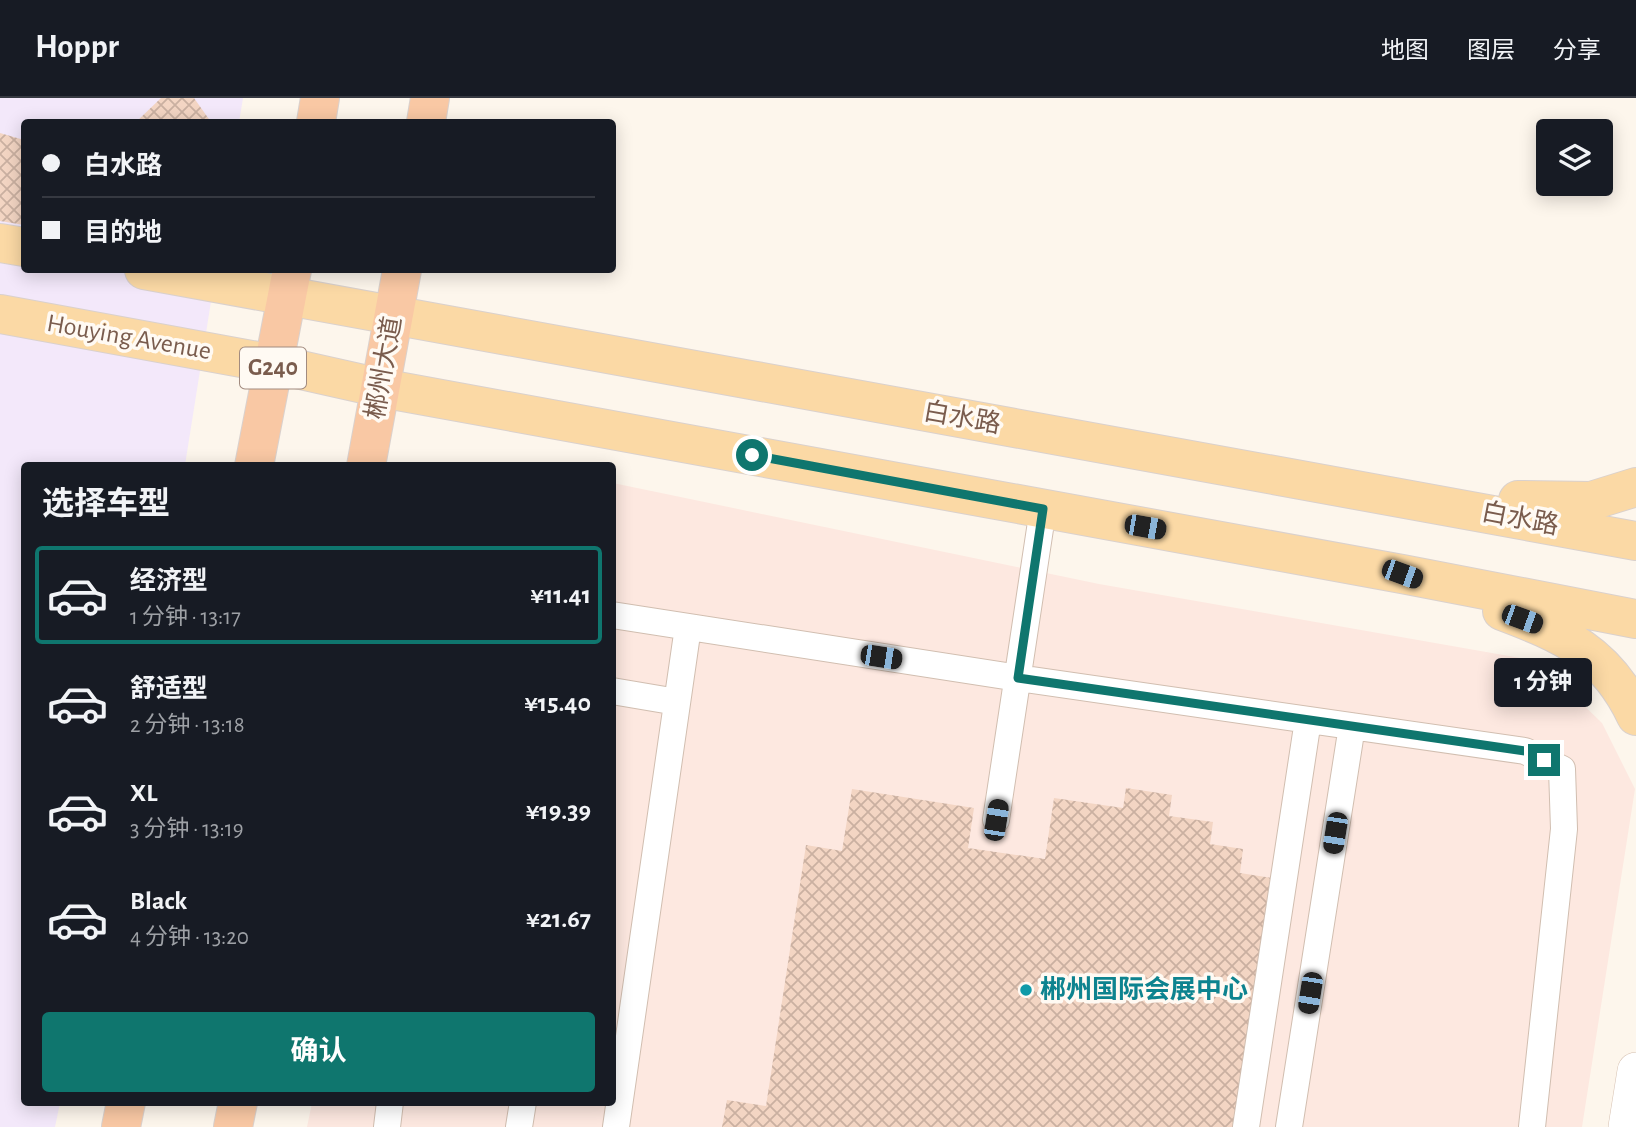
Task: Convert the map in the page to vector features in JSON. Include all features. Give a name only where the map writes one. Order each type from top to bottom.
[{"type":"highway","points":[[316,119],[320,98]]},
{"type":"highway","points":[[426,119],[430,98]]},
{"type":"highway","name":"郴州大道","points":[[367,462],[401,273]]},
{"type":"highway","name":"G240","points":[[255,462],[290,283]]},
{"type":"highway","points":[[121,1127],[124,1106]]},
{"type":"highway","points":[[233,1127],[237,1106]]},
{"type":"main road","points":[[0,243],[21,246]]},
{"type":"main road","points":[[178,273],[290,283]]},
{"type":"main road","name":"白水路","points":[[290,283],[394,317],[1636,541]]},
{"type":"main road","name":"Houying Avenue","points":[[0,314],[274,364],[381,388]]},
{"type":"main road","points":[[381,388],[1636,619]]},
{"type":"main road","points":[[1413,499],[1591,501],[1636,487]]},
{"type":"main road","points":[[1402,574],[1546,628],[1577,643],[1607,671],[1636,716]]},
{"type":"main road","points":[[1627,1127],[1636,1070]]},
{"type":"street","points":[[996,820],[1043,509]]},
{"type":"street","points":[[616,616],[1018,678],[1525,751],[1562,769],[1564,829],[1532,1127]]},
{"type":"street","points":[[616,1127],[688,627]]},
{"type":"street","points":[[616,692],[677,702]]},
{"type":"street","points":[[1246,1127],[1308,720]]},
{"type":"street","points":[[1289,1127],[1352,726]]},
{"type":"street","points":[[387,1127],[390,1106]]},
{"type":"street","points":[[520,1127],[523,1106]]},
{"type":"shaded area","points":[[0,98],[243,98],[240,119],[21,119],[21,273],[216,273],[185,462],[21,462],[21,1106],[59,1106],[55,1127],[0,1127]]},
{"type":"shaded area","points":[[616,484],[1099,584],[1538,661],[1602,723],[1635,789],[1582,1127],[307,1127],[311,1106],[616,1106]]},
{"type":"building","points":[[161,98],[194,98],[209,119],[139,119]]},
{"type":"building","points":[[0,133],[21,139],[21,224],[0,221]]},
{"type":"building","name":"郴州国际会展中心","points":[[1126,788],[1172,795],[1169,816],[1213,822],[1210,844],[1243,849],[1240,873],[1285,880],[1247,1127],[722,1127],[727,1100],[766,1106],[806,845],[842,851],[852,789],[974,808],[968,848],[1045,859],[1054,798],[1123,808]]},
{"type":"place","name":"郴州国际会展中心","points":[[1026,990]]},
{"type":"route","points":[[752,455],[1043,509],[1018,678],[1525,751],[1544,760]]}]
